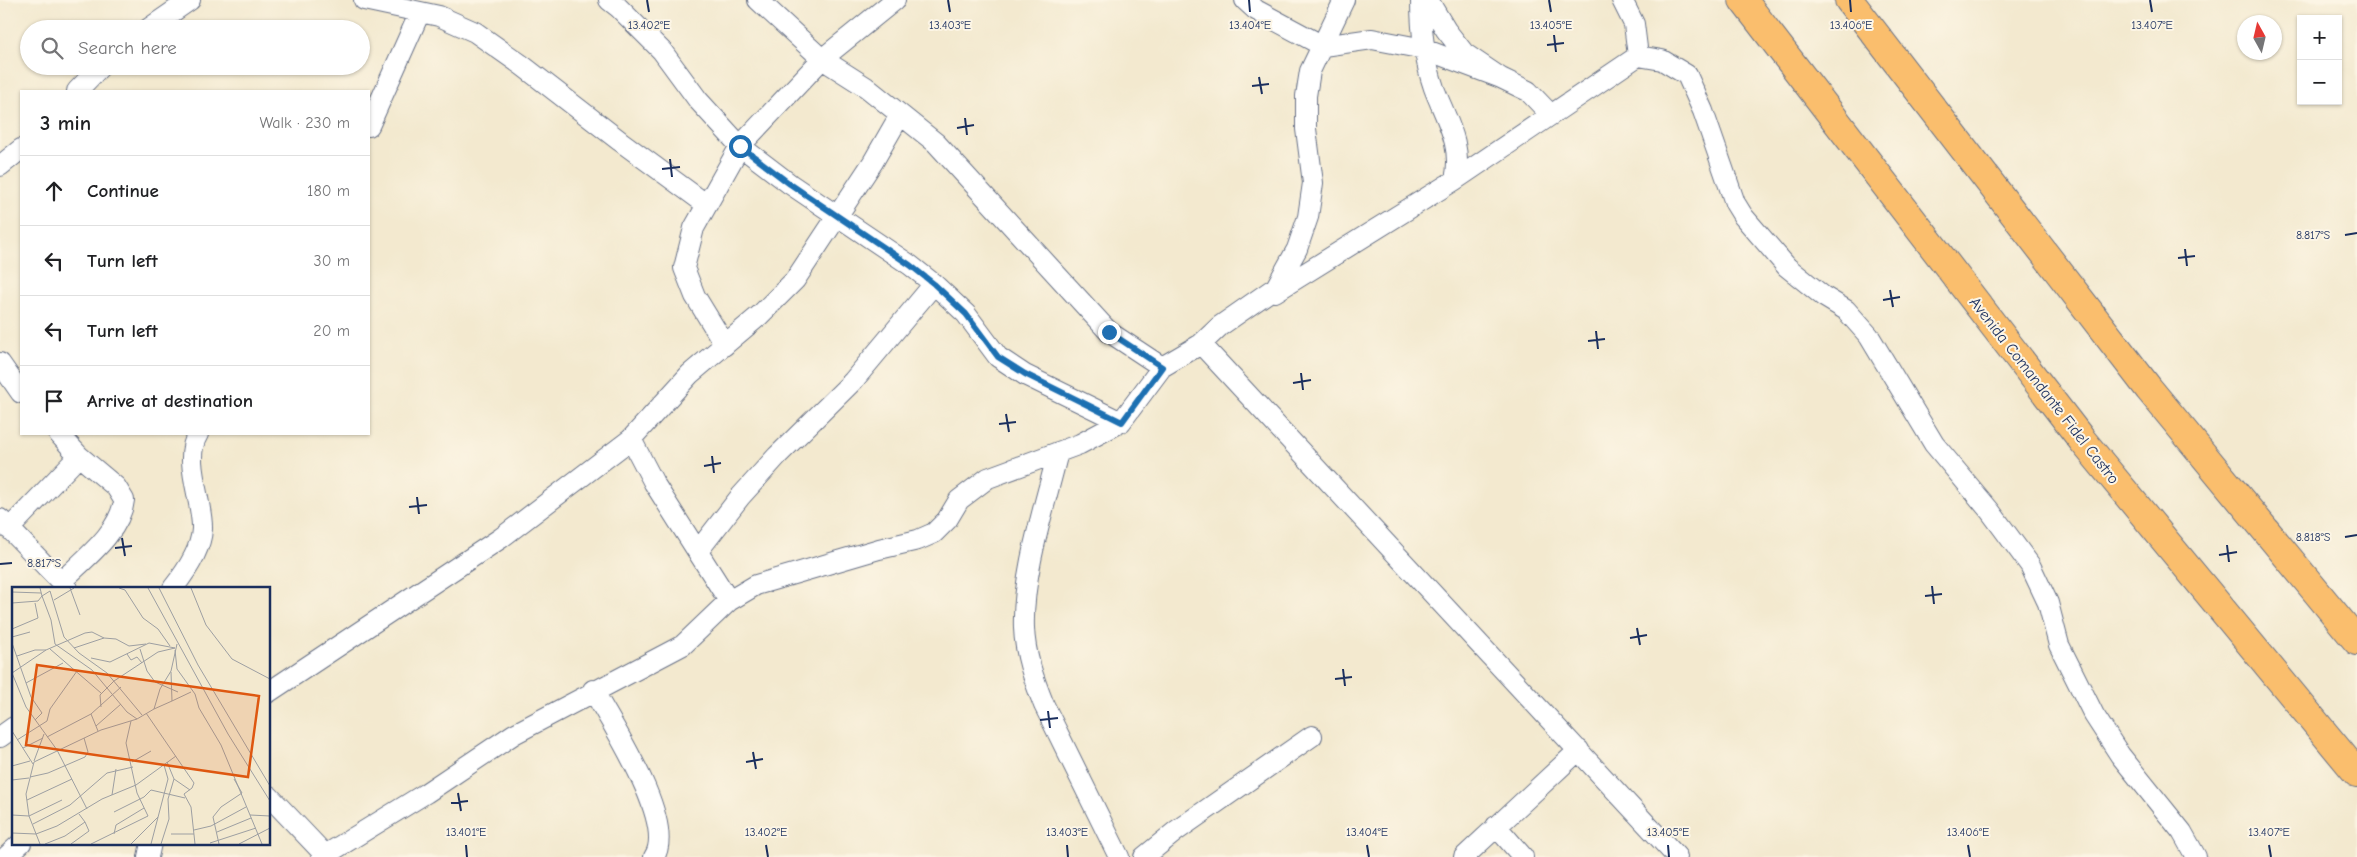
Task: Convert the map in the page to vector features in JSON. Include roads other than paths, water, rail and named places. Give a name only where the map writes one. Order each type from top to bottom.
[{"type":"highway","name":"Avenida Comandante Fidel Castro","points":[[1743,0],[2082,440],[2357,773]]},
{"type":"highway","points":[[1849,0],[2149,389],[2357,641]]},
{"type":"street","points":[[161,20],[190,0]]},
{"type":"street","points":[[364,0],[439,16],[475,32],[538,77],[620,141],[707,205]]},
{"type":"street","points":[[609,0],[662,51],[698,100],[740,146],[790,184],[934,284],[966,314],[998,357],[1025,374],[1122,422]]},
{"type":"street","points":[[758,0],[822,59],[866,87],[936,143],[1109,332],[1162,367]]},
{"type":"street","points":[[724,345],[695,296],[684,268],[694,228],[740,146],[822,59],[895,0]]},
{"type":"street","points":[[1245,0],[1256,10],[1323,46],[1372,39],[1424,49],[1500,78],[1528,91],[1551,115]]},
{"type":"street","points":[[270,797],[325,856],[426,793],[514,734],[593,690],[650,664],[683,645],[729,601],[756,585],[879,549],[918,540],[934,533],[947,520],[959,500],[988,478],[1007,469],[1058,452],[1122,422],[1162,367],[1201,344],[1220,326],[1276,287],[1297,249],[1308,218],[1313,183],[1306,129],[1306,96],[1310,71],[1344,0]]},
{"type":"street","points":[[1421,0],[1421,25],[1424,49],[1434,87],[1457,146],[1459,162],[1455,180]]},
{"type":"street","points":[[1428,0],[1450,36],[1464,53],[1500,78]]},
{"type":"street","points":[[1622,0],[1634,24],[1638,56]]},
{"type":"street","points":[[370,124],[420,12]]},
{"type":"street","points":[[1220,326],[1455,180],[1638,56],[1662,60],[1687,75],[1703,111],[1735,203],[1743,216],[1787,267],[1857,320],[1895,377],[1934,444],[1990,511],[2030,565],[2048,603],[2059,645],[2099,723],[2126,762],[2182,832],[2196,857]]},
{"type":"street","points":[[78,90],[92,75]]},
{"type":"street","points":[[270,691],[501,538],[631,439],[690,374],[760,315],[795,280],[873,162],[900,115]]},
{"type":"street","points":[[0,166],[20,150]]},
{"type":"street","points":[[698,551],[740,497],[777,456],[853,381],[934,284]]},
{"type":"street","points":[[1201,344],[1677,857]]},
{"type":"street","points":[[0,363],[20,392]]},
{"type":"street","points":[[60,435],[79,456],[116,487],[124,500],[122,512],[107,536],[64,585],[5,524],[79,456]]},
{"type":"street","points":[[175,587],[189,567],[202,531],[192,454],[198,435]]},
{"type":"street","points":[[631,439],[654,483],[729,601]]},
{"type":"street","points":[[1058,452],[1027,578],[1024,628],[1026,652],[1036,687],[1044,705],[1119,857]]},
{"type":"street","points":[[593,690],[653,802],[660,828],[654,857]]},
{"type":"street","points":[[0,737],[12,728]]},
{"type":"street","points":[[1144,857],[1176,831],[1312,736]]},
{"type":"street","points":[[1466,856],[1579,750]]},
{"type":"street","points":[[1496,826],[1524,857]]},
{"type":"street","points":[[6,857],[20,844]]},
{"type":"street","points":[[148,857],[151,844]]}]
